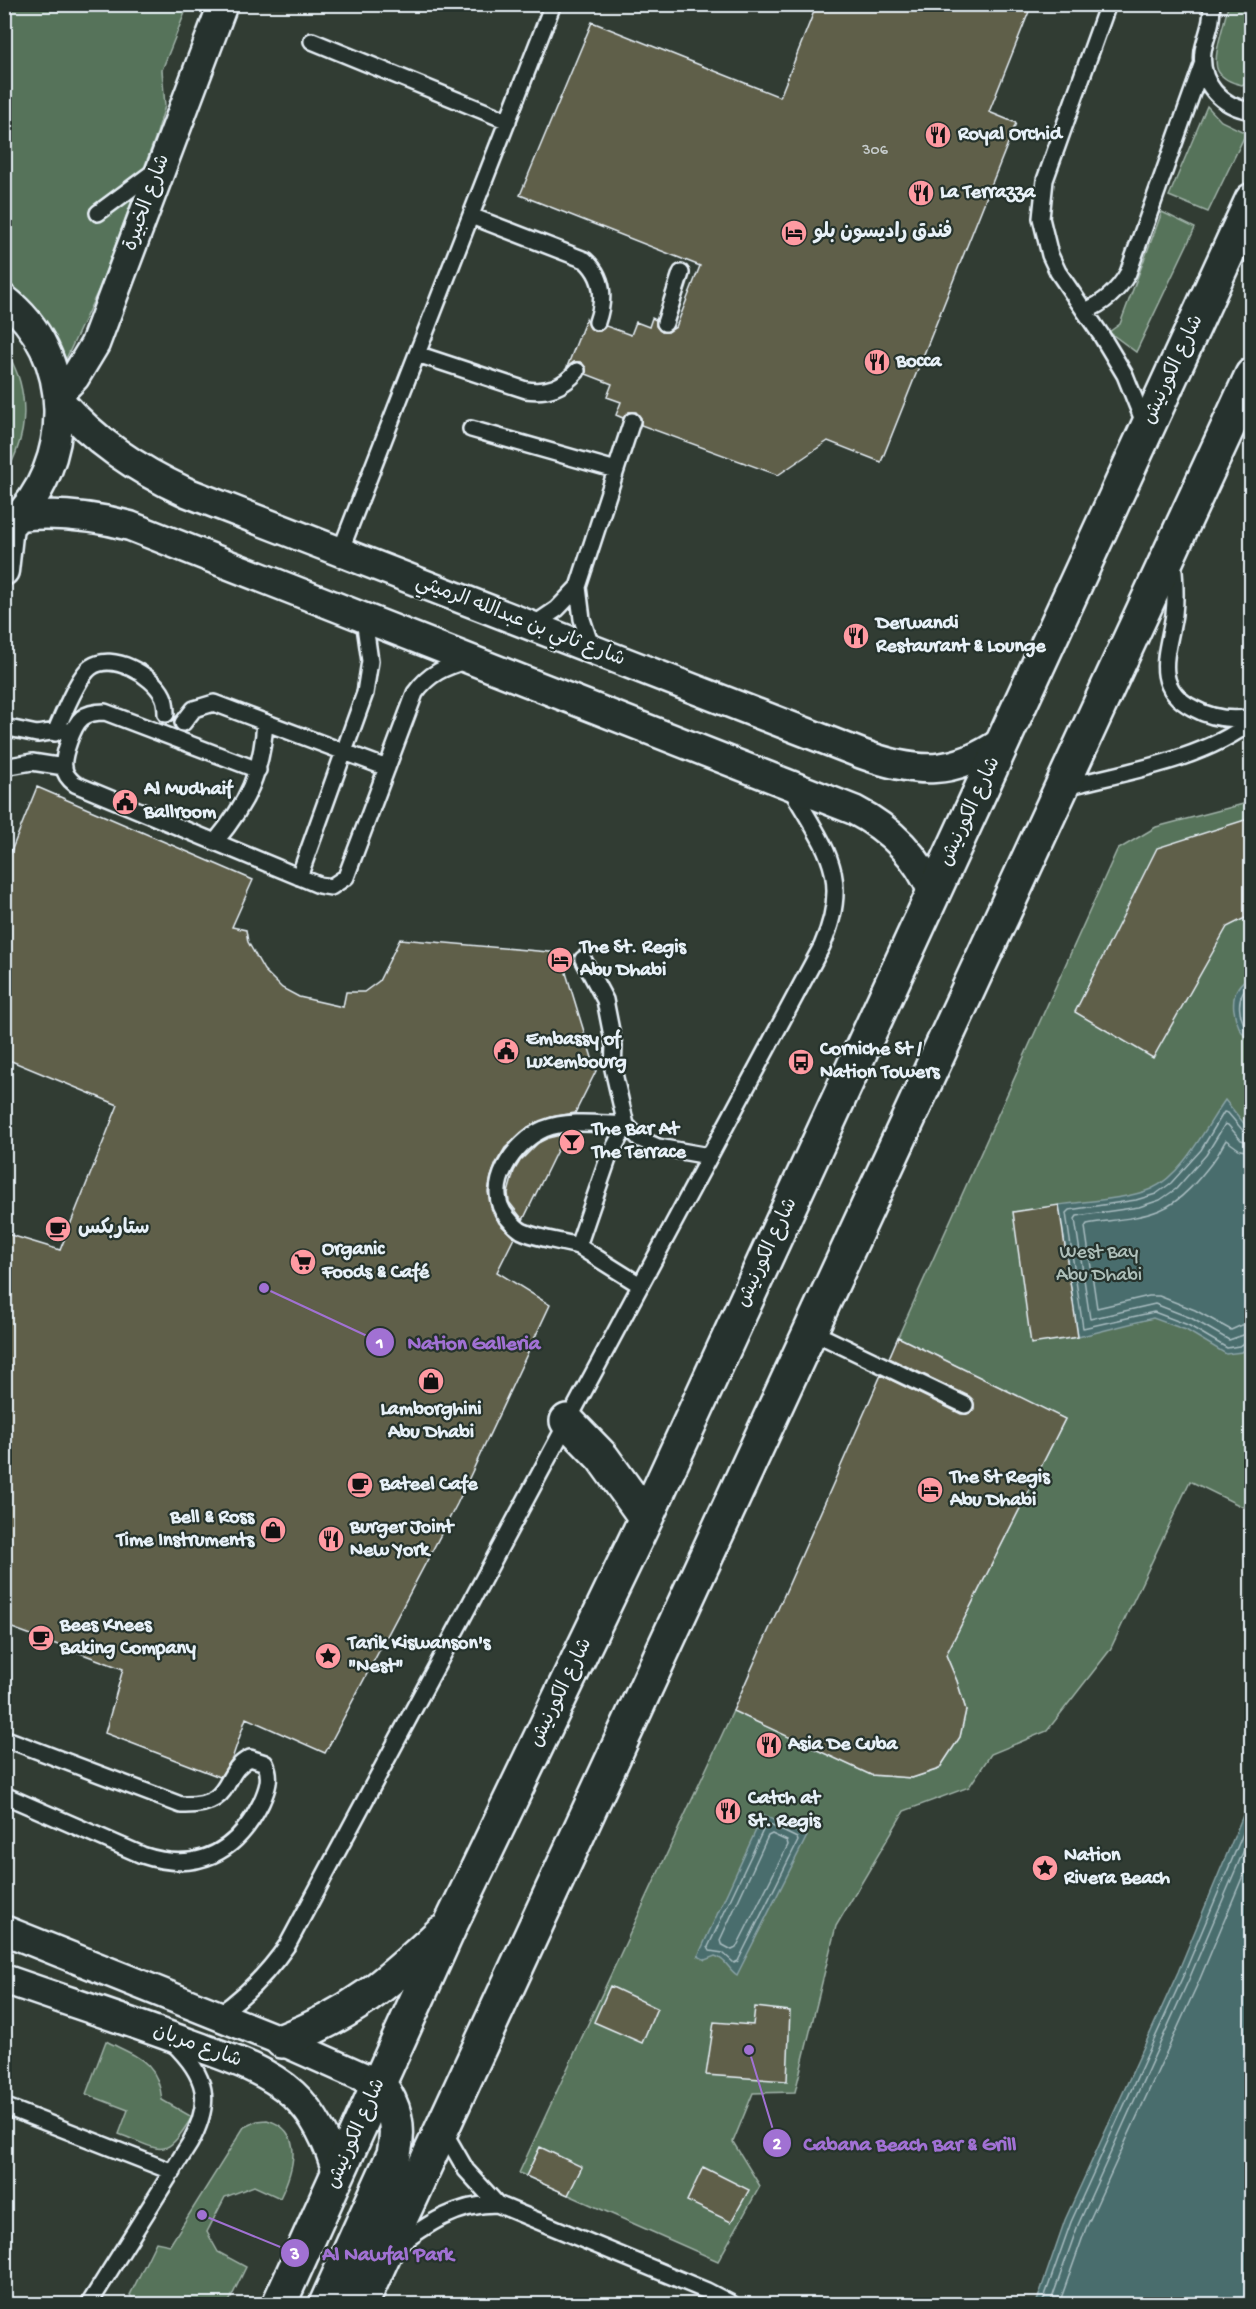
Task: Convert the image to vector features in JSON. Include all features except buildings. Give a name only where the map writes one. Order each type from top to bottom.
[{"type":"main road","name":"شارع الكورنيش","points":[[279,2304],[451,1924],[646,1518],[1251,200]]},
{"type":"main road","points":[[361,2304],[1251,375]]},
{"type":"main road","points":[[567,1421],[607,1464],[646,1518]]},
{"type":"main road","points":[[282,2041],[330,2022],[352,2009],[387,1983],[451,1924]]},
{"type":"main road","points":[[326,2304],[394,2154],[397,2141],[396,2121],[388,2097],[379,2085]]},
{"type":"street","name":"شارع الخبيرة","points":[[59,397],[75,377],[95,344],[223,4]]},
{"type":"street","points":[[4,299],[28,322],[42,344],[53,368],[59,397],[59,425],[47,474],[35,496],[11,524],[4,571]]},
{"type":"street","name":"شارع ثاني بن عبدالله الرميثي","points":[[59,397],[79,423],[103,444],[157,479],[186,492],[891,765],[924,769],[949,766],[974,759],[1003,741]]},
{"type":"street","points":[[11,524],[46,513],[75,514],[130,526],[854,810],[891,833],[917,862],[933,893]]},
{"type":"street","name":"شارع مربان","points":[[4,1930],[282,2041],[379,2085]]},
{"type":"street","name":"شارع مربان","points":[[4,1979],[249,2066],[280,2084],[294,2095],[327,2140],[338,2177]]},
{"type":"lane","points":[[340,552],[553,4]]},
{"type":"lane","points":[[1108,4],[1045,180],[1041,199],[1041,218],[1050,255],[1058,272],[1086,311],[1125,375],[1146,429]]},
{"type":"lane","points":[[1211,4],[1211,22],[1203,51],[1203,65],[1207,81],[1217,96],[1231,105],[1251,111]]},
{"type":"lane","points":[[312,40],[508,121]]},
{"type":"lane","points":[[1086,311],[1096,307],[1115,292],[1128,273],[1203,65]]},
{"type":"lane","points":[[98,213],[161,166]]},
{"type":"lane","points":[[471,216],[585,260],[594,268],[599,277],[602,291],[601,311],[597,322]]},
{"type":"lane","points":[[665,323],[681,273]]},
{"type":"lane","points":[[417,354],[536,392],[546,391],[563,384],[577,371]]},
{"type":"lane","points":[[592,650],[582,619],[578,587],[632,422]]},
{"type":"lane","points":[[471,429],[616,470]]},
{"type":"lane","points":[[1171,552],[1175,591],[1174,611],[1165,661],[1167,681],[1178,698],[1197,711],[1233,719],[1251,719]]},
{"type":"lane","points":[[532,626],[557,609],[578,587]]},
{"type":"lane","points":[[299,877],[369,677],[370,661],[364,618]]},
{"type":"lane","points":[[258,770],[114,713],[105,712],[86,715],[79,720],[74,728],[64,767],[69,780],[75,784],[299,877],[325,887],[337,885],[346,877],[409,705],[422,683],[443,668],[469,660]]},
{"type":"lane","points":[[54,733],[84,674],[100,663],[119,664],[142,674],[164,697],[166,714]]},
{"type":"lane","points":[[183,723],[194,708],[214,703],[387,768]]},
{"type":"lane","points":[[1062,788],[1189,755],[1229,737],[1251,719]]},
{"type":"lane","points":[[215,842],[234,820],[248,796],[258,770],[265,722]]},
{"type":"lane","points":[[4,727],[28,733],[54,733],[74,728]]},
{"type":"lane","points":[[4,767],[32,762],[64,767]]},
{"type":"lane","points":[[218,2015],[258,1984],[288,1944],[822,946],[835,912],[836,882],[830,861],[788,784]]},
{"type":"lane","points":[[584,960],[605,1000],[611,1023],[614,1046],[613,1069],[626,1125],[640,1138],[658,1147],[709,1156]]},
{"type":"lane","points":[[626,1125],[569,1123],[545,1128],[532,1135],[518,1149],[501,1175],[497,1196],[502,1212],[523,1232],[578,1246],[640,1285]]},
{"type":"lane","points":[[578,1246],[608,1159],[626,1125]]},
{"type":"lane","points":[[811,1331],[964,1405]]},
{"type":"lane","points":[[4,1738],[181,1805],[205,1803],[216,1798],[225,1789],[238,1767],[250,1758],[265,1763],[269,1770],[269,1778],[257,1810],[241,1835],[213,1855],[178,1862],[142,1855],[4,1795]]},
{"type":"lane","points":[[89,2304],[199,2128],[203,2116],[205,2103],[203,2090],[195,2070],[178,2047],[164,2034]]},
{"type":"lane","points":[[4,2106],[172,2172]]},
{"type":"lane","points":[[442,2128],[462,2163],[497,2204]]},
{"type":"lane","points":[[382,2258],[429,2223],[447,2213],[497,2204],[732,2304]]},
{"type":"lane","points":[[99,2289],[106,2304]]},
{"type":"green space","points":[[5,5],[188,5],[162,70],[165,106],[157,133],[99,289],[64,363],[5,286]]},
{"type":"green space","points":[[1228,5],[1251,5],[1251,80],[1242,85],[1223,77],[1216,65]]},
{"type":"green space","points":[[1207,106],[1221,121],[1246,133],[1208,212],[1169,196]]},
{"type":"green space","points":[[1162,212],[1195,228],[1136,352],[1109,332],[1120,324]]},
{"type":"green space","points":[[5,347],[19,378],[23,395],[24,419],[20,442],[5,476]]},
{"type":"green space","name":"West Bay Abu Dhabi","points":[[1251,802],[1251,1511],[1190,1481],[1110,1650],[1047,1731],[991,1754],[969,1787],[904,1811],[836,1926],[795,2092],[753,2093],[733,2142],[760,2186],[718,2261],[519,2173],[733,1711],[871,1775],[912,1778],[939,1769],[960,1737],[966,1710],[946,1655],[1065,1419],[898,1337],[1117,850],[1156,827]]},
{"type":"green space","points":[[106,2041],[136,2056],[151,2068],[160,2087],[162,2100],[192,2117],[175,2141],[168,2146],[154,2148],[119,2134],[128,2110],[86,2094]]},
{"type":"green space","points":[[267,2120],[280,2125],[288,2133],[292,2143],[292,2165],[280,2198],[254,2186],[225,2197],[207,2232],[218,2252],[246,2267],[228,2304],[138,2304],[130,2295],[156,2242],[170,2245],[244,2127],[257,2121]]},
{"type":"water","points":[[1251,976],[1251,1044],[1239,1027],[1234,999],[1242,982]]},
{"type":"water","points":[[1225,1100],[1251,1132],[1251,1344],[1242,1352],[1226,1354],[1186,1330],[1153,1318],[1078,1337],[1059,1205],[1131,1195],[1162,1183],[1183,1162]]},
{"type":"water","points":[[1251,1796],[1251,2304],[1036,2304],[1065,2220],[1178,1972]]},
{"type":"water","points":[[763,1815],[807,1836],[737,1975],[725,1962],[715,1956],[705,1960],[698,1956]]},
{"type":"place","name":"Royal Orchid","points":[[938,135]]},
{"type":"place","name":"La Terrazza","points":[[921,193]]},
{"type":"place","name":"فندق راديسون بلو","points":[[794,233]]},
{"type":"place","name":"Bocca","points":[[877,362]]},
{"type":"place","name":"Derwandi Restaurant & Lounge","points":[[856,636]]},
{"type":"place","name":"Al Mudhaif Ballroom","points":[[125,802]]},
{"type":"place","name":"The St. Regis Abu Dhabi","points":[[560,960]]},
{"type":"place","name":"Embassy of Luxembourg","points":[[506,1051]]},
{"type":"place","name":"Corniche St / Nation Towers","points":[[801,1062]]},
{"type":"place","name":"The Bar At The Terrace","points":[[572,1142]]},
{"type":"place","name":"ستاربكس","points":[[58,1229]]},
{"type":"place","name":"Organic Foods & Café","points":[[303,1262]]},
{"type":"place","name":"Nation Galleria","points":[[264,1288]]},
{"type":"place","name":"Lamborghini Abu Dhabi","points":[[431,1381]]},
{"type":"place","name":"Bateel Cafe","points":[[360,1485]]},
{"type":"place","name":"The St Regis Abu Dhabi","points":[[930,1490]]},
{"type":"place","name":"Bell & Ross Time Instruments","points":[[273,1530]]},
{"type":"place","name":"Burger Joint New York","points":[[331,1539]]},
{"type":"place","name":"Bees Knees Baking Company","points":[[41,1638]]},
{"type":"place","name":"Tarik Kiswanson's \"Nest\"","points":[[328,1656]]},
{"type":"place","name":"Asia De Cuba","points":[[769,1745]]},
{"type":"place","name":"Catch at St. Regis","points":[[728,1811]]},
{"type":"place","name":"Nation Rivera Beach","points":[[1045,1868]]},
{"type":"place","name":"Cabana Beach Bar & Grill","points":[[749,2050]]},
{"type":"place","name":"Al Nawfal Park","points":[[202,2215]]}]
